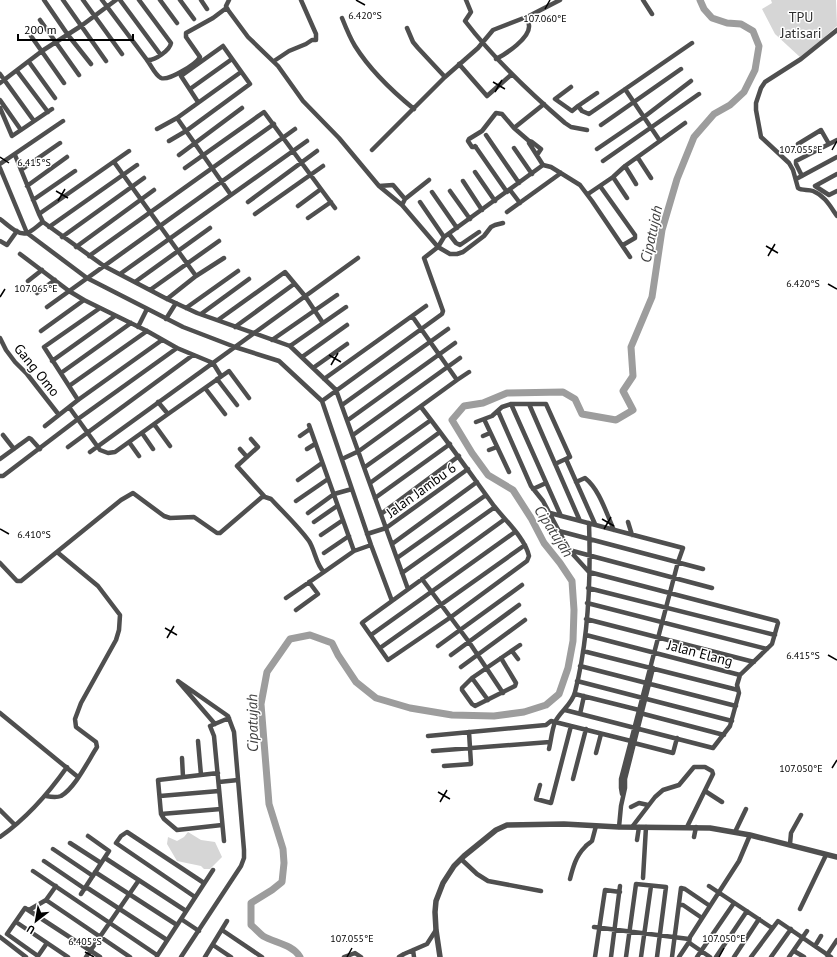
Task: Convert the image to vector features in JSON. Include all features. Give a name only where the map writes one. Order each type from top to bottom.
[{"type":"street","points":[[44,0],[68,35],[91,64]]},
{"type":"street","points":[[63,0],[106,61]]},
{"type":"street","points":[[82,0],[122,54]]},
{"type":"street","points":[[102,0],[158,76],[163,78],[168,78],[188,68],[200,57],[186,37],[186,33],[213,18],[225,9],[228,10]]},
{"type":"street","points":[[2,81],[42,51],[68,35],[116,0]]},
{"type":"street","points":[[120,0],[160,54]]},
{"type":"street","points":[[139,0],[171,41],[171,46],[151,60],[147,60]]},
{"type":"street","points":[[160,0],[177,23]]},
{"type":"street","points":[[180,0],[194,19]]},
{"type":"street","points":[[201,0],[207,9]]},
{"type":"street","points":[[229,0],[226,6],[228,10],[248,36],[274,61],[303,101],[339,138],[379,186],[402,205],[438,247],[450,254],[463,252],[484,236],[491,227],[503,223]]},
{"type":"street","points":[[274,61],[289,51],[312,40],[316,40],[316,34],[301,0]]},
{"type":"street","points":[[466,0],[471,12],[465,21],[482,44],[496,59],[565,123],[574,128],[587,130]]},
{"type":"street","points":[[372,150],[445,77],[482,44],[496,28],[527,16],[560,0]]},
{"type":"street","points":[[643,0],[652,14]]},
{"type":"street","points":[[496,59],[517,45],[528,31],[530,27],[527,16]]},
{"type":"street","points":[[342,18],[356,48],[372,70],[397,95],[414,109]]},
{"type":"street","points":[[40,20],[79,75]]},
{"type":"street","points":[[407,28],[413,42],[445,77]]},
{"type":"street","points":[[837,30],[801,59],[765,82],[759,92],[756,110],[761,137],[789,163],[793,170],[798,188],[814,192],[824,198],[837,216]]},
{"type":"street","points":[[31,36],[64,83]]},
{"type":"street","points":[[578,106],[582,111],[589,114],[692,43]]},
{"type":"street","points":[[169,141],[186,131],[250,84],[223,46],[181,76],[198,102]]},
{"type":"street","points":[[190,89],[232,59]]},
{"type":"street","points":[[29,62],[55,98]]},
{"type":"street","points":[[459,64],[487,96],[512,74]]},
{"type":"street","points":[[601,125],[681,69]]},
{"type":"street","points":[[0,108],[10,136],[50,110],[17,71]]},
{"type":"street","points":[[157,129],[177,118],[241,72]]},
{"type":"street","points":[[0,74],[2,81],[34,121]]},
{"type":"street","points":[[596,149],[644,117],[690,81]]},
{"type":"street","points":[[571,87],[555,99],[572,111],[597,93]]},
{"type":"street","points":[[625,89],[660,141]]},
{"type":"street","points":[[603,161],[700,94]]},
{"type":"street","points":[[0,100],[21,130]]},
{"type":"street","points":[[514,128],[544,104]]},
{"type":"street","points":[[180,155],[242,108]]},
{"type":"street","points":[[185,168],[262,113],[266,114],[335,208]]},
{"type":"street","points":[[520,203],[475,146],[472,147],[468,141],[482,131],[496,113],[502,114],[514,128],[529,141],[543,165],[549,166],[577,182],[588,194],[630,257]]},
{"type":"street","points":[[177,118],[231,195]]},
{"type":"street","points":[[0,164],[63,121]]},
{"type":"street","points":[[588,194],[685,123]]},
{"type":"street","points":[[89,256],[274,124]]},
{"type":"street","points":[[47,307],[295,129]]},
{"type":"street","points":[[798,144],[821,130],[829,144]]},
{"type":"street","points":[[486,135],[519,183]]},
{"type":"street","points":[[837,140],[796,161],[796,164],[800,176],[837,157]]},
{"type":"street","points":[[120,274],[307,141]]},
{"type":"street","points":[[21,170],[60,143]]},
{"type":"street","points":[[514,148],[532,174]]},
{"type":"street","points":[[39,214],[129,151]]},
{"type":"street","points":[[248,202],[317,151]]},
{"type":"street","points":[[15,155],[43,222],[62,237],[104,266],[167,299],[235,327],[290,346],[336,390],[408,589]]},
{"type":"street","points":[[27,186],[67,156]]},
{"type":"street","points":[[638,158],[651,178]]},
{"type":"street","points":[[114,162],[196,276]]},
{"type":"street","points":[[49,227],[137,165]]},
{"type":"street","points":[[322,401],[441,315],[443,312],[424,259],[438,247],[444,237],[543,165]]},
{"type":"street","points":[[255,214],[323,166]]},
{"type":"street","points":[[625,166],[636,184]]},
{"type":"street","points":[[0,168],[27,233]]},
{"type":"street","points":[[33,200],[75,171]]},
{"type":"street","points":[[475,172],[495,201]]},
{"type":"street","points":[[507,212],[561,173]]},
{"type":"street","points":[[837,174],[816,187],[829,195],[837,191]]},
{"type":"street","points":[[613,177],[627,198]]},
{"type":"street","points":[[62,237],[144,178]]},
{"type":"street","points":[[402,205],[405,198],[429,180]]},
{"type":"street","points":[[463,181],[482,210]]},
{"type":"street","points":[[379,186],[393,185],[405,198]]},
{"type":"street","points":[[600,186],[635,235],[635,238],[623,245]]},
{"type":"street","points":[[298,206],[321,189]]},
{"type":"street","points":[[76,247],[154,190]]},
{"type":"street","points":[[450,191],[470,219]]},
{"type":"street","points":[[432,192],[457,228]]},
{"type":"street","points":[[308,218],[331,202]]},
{"type":"street","points":[[420,202],[444,237]]},
{"type":"street","points":[[0,219],[17,231],[27,233],[88,278],[166,319],[199,334],[279,361],[322,401],[371,545],[392,601]]},
{"type":"street","points":[[27,233],[43,222]]},
{"type":"street","points":[[135,282],[210,228]]},
{"type":"street","points":[[0,241],[7,246],[17,231]]},
{"type":"street","points":[[449,234],[456,244],[460,245],[479,232]]},
{"type":"street","points":[[150,290],[219,240]]},
{"type":"street","points":[[20,254],[69,291],[84,300],[147,331],[176,348],[213,363],[219,377],[237,405]]},
{"type":"street","points":[[167,299],[196,276],[224,258]]},
{"type":"street","points":[[90,452],[358,258]]},
{"type":"street","points":[[28,281],[42,270]]},
{"type":"street","points":[[186,308],[238,271]]},
{"type":"street","points":[[218,320],[285,272],[305,296],[323,323]]},
{"type":"street","points":[[202,314],[249,279]]},
{"type":"street","points":[[37,293],[55,280]]},
{"type":"street","points":[[235,327],[294,284]]},
{"type":"street","points":[[272,340],[337,295]]},
{"type":"street","points":[[41,331],[84,300]]},
{"type":"street","points":[[166,319],[176,303]]},
{"type":"street","points":[[324,379],[426,306]]},
{"type":"street","points":[[290,346],[346,307]]},
{"type":"street","points":[[78,400],[44,348],[100,308]]},
{"type":"street","points":[[138,327],[147,309]]},
{"type":"street","points":[[52,361],[115,316]]},
{"type":"street","points":[[412,316],[457,380]]},
{"type":"street","points":[[61,373],[131,323]]},
{"type":"street","points":[[302,357],[347,324]]},
{"type":"street","points":[[342,405],[448,329]]},
{"type":"street","points":[[69,386],[147,331]]},
{"type":"street","name":"Gang Omo","points":[[0,338],[6,350],[15,362],[27,374],[59,415]]},
{"type":"street","points":[[45,426],[78,400],[162,340]]},
{"type":"street","points":[[348,420],[455,343]]},
{"type":"street","points":[[313,368],[347,344]]},
{"type":"street","points":[[0,476],[3,476],[78,419],[176,348]]},
{"type":"street","points":[[68,447],[193,355]]},
{"type":"street","points":[[353,435],[460,358]]},
{"type":"street","points":[[69,407],[102,452],[113,453],[228,371],[231,372],[249,398]]},
{"type":"street","points":[[342,459],[359,452],[469,372]]},
{"type":"street","points":[[205,388],[225,414]]},
{"type":"street","points":[[158,402],[168,414]]},
{"type":"street","points":[[511,404],[561,516]]},
{"type":"street","points":[[476,422],[492,416],[502,407],[511,404],[546,404],[570,458],[555,464]]},
{"type":"street","points":[[529,404],[580,521]]},
{"type":"street","points":[[421,407],[515,532],[524,545],[529,557],[527,561],[451,617],[388,660],[362,622],[505,519]]},
{"type":"street","points":[[498,411],[533,489],[543,501],[569,550],[589,572],[777,621],[778,623],[772,644],[740,675],[737,685],[739,692],[732,721],[724,735],[713,748],[565,710]]},
{"type":"street","points":[[484,419],[509,472]]},
{"type":"street","points":[[365,467],[431,420]]},
{"type":"street","points":[[154,424],[170,446]]},
{"type":"street","points":[[300,436],[309,427],[354,551]]},
{"type":"street","points":[[370,483],[440,432]]},
{"type":"street","points":[[142,433],[152,450]]},
{"type":"street","points":[[483,436],[490,433]]},
{"type":"street","points":[[4,435],[14,449]]},
{"type":"street","points":[[0,458],[29,438],[40,449]]},
{"type":"street","points":[[251,439],[258,447],[237,466],[304,534],[312,547],[321,569],[324,572]]},
{"type":"street","points":[[129,442],[139,456]]},
{"type":"street","points":[[307,449],[316,444]]},
{"type":"street","points":[[375,498],[450,444]]},
{"type":"street","points":[[489,450],[497,447]]},
{"type":"street","points":[[240,449],[247,457]]},
{"type":"street","points":[[381,514],[459,456]]},
{"type":"street","points":[[566,459],[595,524]]},
{"type":"street","points":[[298,480],[322,463]]},
{"type":"street","name":"Jalan Jambu 6","points":[[368,534],[386,528],[468,469]]},
{"type":"street","points":[[576,482],[585,478],[596,489],[614,530]]},
{"type":"street","points":[[296,502],[328,479]]},
{"type":"street","points":[[392,544],[477,482]]},
{"type":"street","points":[[533,489],[546,483]]},
{"type":"street","points":[[308,513],[334,494],[352,489]]},
{"type":"street","points":[[0,563],[17,581],[23,580],[37,567],[132,493],[135,493],[154,510],[167,517],[194,516],[220,533],[265,496]]},
{"type":"street","points":[[397,558],[486,495]]},
{"type":"street","points":[[314,522],[337,506]]},
{"type":"street","points":[[402,573],[496,507]]},
{"type":"street","points":[[550,513],[683,548],[632,742],[625,779],[625,788],[622,794],[619,827]]},
{"type":"street","points":[[321,535],[343,520]]},
{"type":"street","points":[[628,522],[632,535]]},
{"type":"street","points":[[549,749],[555,722],[571,702],[575,694],[586,635],[590,556],[589,523]]},
{"type":"street","points":[[559,531],[703,569]]},
{"type":"street","points":[[371,635],[515,532]]},
{"type":"street","points":[[324,553],[349,536]]},
{"type":"street","points":[[286,598],[354,551],[371,545]]},
{"type":"street","points":[[380,648],[524,545]]},
{"type":"street","points":[[569,550],[712,588]]},
{"type":"street","points":[[46,796],[53,797],[62,795],[68,790],[78,777],[97,745],[96,742],[76,727],[75,719],[81,703],[116,640],[119,630],[120,616],[98,586],[57,552]]},
{"type":"street","points":[[422,579],[469,642],[503,693]]},
{"type":"street","points":[[296,610],[318,594],[309,582]]},
{"type":"street","points":[[438,646],[522,584]]},
{"type":"street","points":[[588,588],[775,635]]},
{"type":"street","points":[[587,603],[767,649]]},
{"type":"street","points":[[450,655],[519,605]]},
{"type":"street","points":[[586,619],[754,662]]},
{"type":"street","points":[[461,667],[525,620]]},
{"type":"street","name":"Jalan Elang","points":[[586,635],[740,675]]},
{"type":"street","points":[[501,658],[516,683],[515,686],[476,706],[473,705],[462,691],[462,688],[472,678],[512,650],[520,645]]},
{"type":"street","points":[[512,650],[518,659]]},
{"type":"street","points":[[583,651],[738,690]]},
{"type":"street","points":[[580,666],[736,706]]},
{"type":"street","points":[[472,678],[488,700]]},
{"type":"street","points":[[182,957],[241,866],[244,858],[244,850],[234,732],[229,718],[178,681],[215,724]]},
{"type":"street","points":[[577,681],[732,721]]},
{"type":"street","points":[[575,694],[724,735]]},
{"type":"street","points":[[580,714],[584,696]]},
{"type":"street","points":[[204,700],[207,714]]},
{"type":"street","points":[[0,713],[78,777]]},
{"type":"street","points":[[224,841],[214,736],[210,726],[229,718]]},
{"type":"street","points":[[428,736],[546,725],[551,722],[555,722],[673,753],[677,738]]},
{"type":"street","points":[[540,785],[536,799],[551,803],[571,726]]},
{"type":"street","points":[[573,779],[586,730]]},
{"type":"street","points":[[444,766],[471,764],[469,732]]},
{"type":"street","points":[[596,753],[601,734]]},
{"type":"street","points":[[198,741],[201,775]]},
{"type":"street","points":[[433,751],[550,742]]},
{"type":"street","points":[[182,758],[183,777]]},
{"type":"street","points":[[632,827],[648,805],[663,790],[679,785],[695,766],[707,767],[713,772],[687,827]]},
{"type":"street","points":[[0,837],[46,796],[67,767]]},
{"type":"street","points":[[218,773],[158,780],[161,814],[164,819],[178,830],[222,825]]},
{"type":"street","points":[[219,782],[238,780]]},
{"type":"street","points":[[160,796],[219,791]]},
{"type":"street","points":[[705,791],[722,802]]},
{"type":"street","points":[[631,807],[639,803],[648,805]]},
{"type":"street","points":[[161,814],[221,809]]},
{"type":"street","points":[[735,832],[746,809]]},
{"type":"street","points":[[0,810],[15,825]]},
{"type":"street","points":[[790,844],[791,833],[801,815]]},
{"type":"street","points":[[440,957],[436,930],[435,907],[439,892],[450,872],[461,858],[496,830],[507,825],[564,824],[619,827],[710,828],[790,844],[837,857]]},
{"type":"street","points":[[570,878],[572,867],[577,857],[584,847],[592,841],[596,826]]},
{"type":"street","points":[[637,840],[639,827]]},
{"type":"street","points":[[643,878],[646,827]]},
{"type":"street","points":[[694,837],[696,828]]},
{"type":"street","points":[[195,897],[116,843],[121,836],[127,832],[204,883]]},
{"type":"street","points":[[679,957],[702,918],[740,861],[750,835]]},
{"type":"street","points":[[81,894],[109,851],[88,836]]},
{"type":"street","points":[[70,842],[101,863]]},
{"type":"street","points":[[53,848],[94,874],[130,894],[177,925]]},
{"type":"street","points":[[800,908],[826,855]]},
{"type":"street","points":[[105,858],[186,911]]},
{"type":"street","points":[[461,858],[477,874],[488,881],[542,891]]},
{"type":"street","points":[[44,861],[167,940]]},
{"type":"street","points":[[33,871],[156,956],[213,870]]},
{"type":"street","points":[[86,957],[139,880]]},
{"type":"street","points":[[626,957],[636,884],[666,887],[657,957]]},
{"type":"street","points":[[29,910],[46,900],[56,886]]},
{"type":"street","points":[[611,957],[620,886]]},
{"type":"street","points":[[641,957],[651,886]]},
{"type":"street","points":[[709,886],[772,928]]},
{"type":"street","points":[[672,957],[681,888],[685,889],[710,906]]},
{"type":"street","points":[[595,957],[597,927],[605,890],[620,892]]},
{"type":"street","points":[[46,900],[130,957]]},
{"type":"street","points":[[697,957],[734,903]]},
{"type":"street","points":[[679,905],[702,918]]},
{"type":"street","points":[[47,943],[38,956],[7,934],[25,908],[100,957]]},
{"type":"street","points":[[716,957],[747,911]]},
{"type":"street","points":[[181,919],[199,931]]},
{"type":"street","points":[[734,957],[760,919]]},
{"type":"street","points":[[205,957],[227,921]]},
{"type":"street","points":[[751,957],[778,921],[829,956],[837,941]]},
{"type":"street","points":[[16,922],[68,957]]},
{"type":"street","points":[[597,927],[689,940],[710,957]]},
{"type":"street","points":[[771,957],[791,929]]},
{"type":"street","points":[[222,930],[262,957]]},
{"type":"street","points":[[399,957],[427,944],[436,930]]},
{"type":"street","points":[[789,957],[807,931]]},
{"type":"street","points":[[814,946],[821,936]]},
{"type":"street","points":[[0,937],[26,957]]},
{"type":"street","points":[[213,945],[231,957]]},
{"type":"street","points":[[413,950],[414,957]]},
{"type":"street","points":[[794,950],[804,957]]},
{"type":"street","points":[[344,957],[355,953],[360,957]]},
{"type":"green space","name":"TPU Jatisari","points":[[771,0],[836,0],[837,26],[801,58],[775,34],[762,9],[772,3]]},
{"type":"green space","points":[[188,832],[201,840],[215,842],[222,857],[210,869],[204,869],[201,866],[177,861],[167,844],[168,837],[177,841],[184,837]]},
{"type":"waterway","name":"Cipatujah","points":[[300,957],[293,949],[263,936],[251,925],[251,903],[282,882],[284,863],[283,849],[269,804],[261,704],[267,672],[290,639],[310,635],[332,643],[356,682],[376,698],[410,708],[452,715],[494,716],[524,712],[546,705],[559,694],[568,668],[573,641],[574,610],[572,581],[544,543],[531,518],[513,490],[488,475],[472,453],[452,420],[464,406],[483,403],[507,393],[563,392],[575,399],[582,414],[616,420],[633,410],[623,391],[633,376],[631,347],[652,297],[662,230],[677,179],[694,137],[714,114],[730,105],[744,92],[755,70],[759,46],[753,31],[741,24],[727,23],[712,18],[704,9],[700,0]]}]
